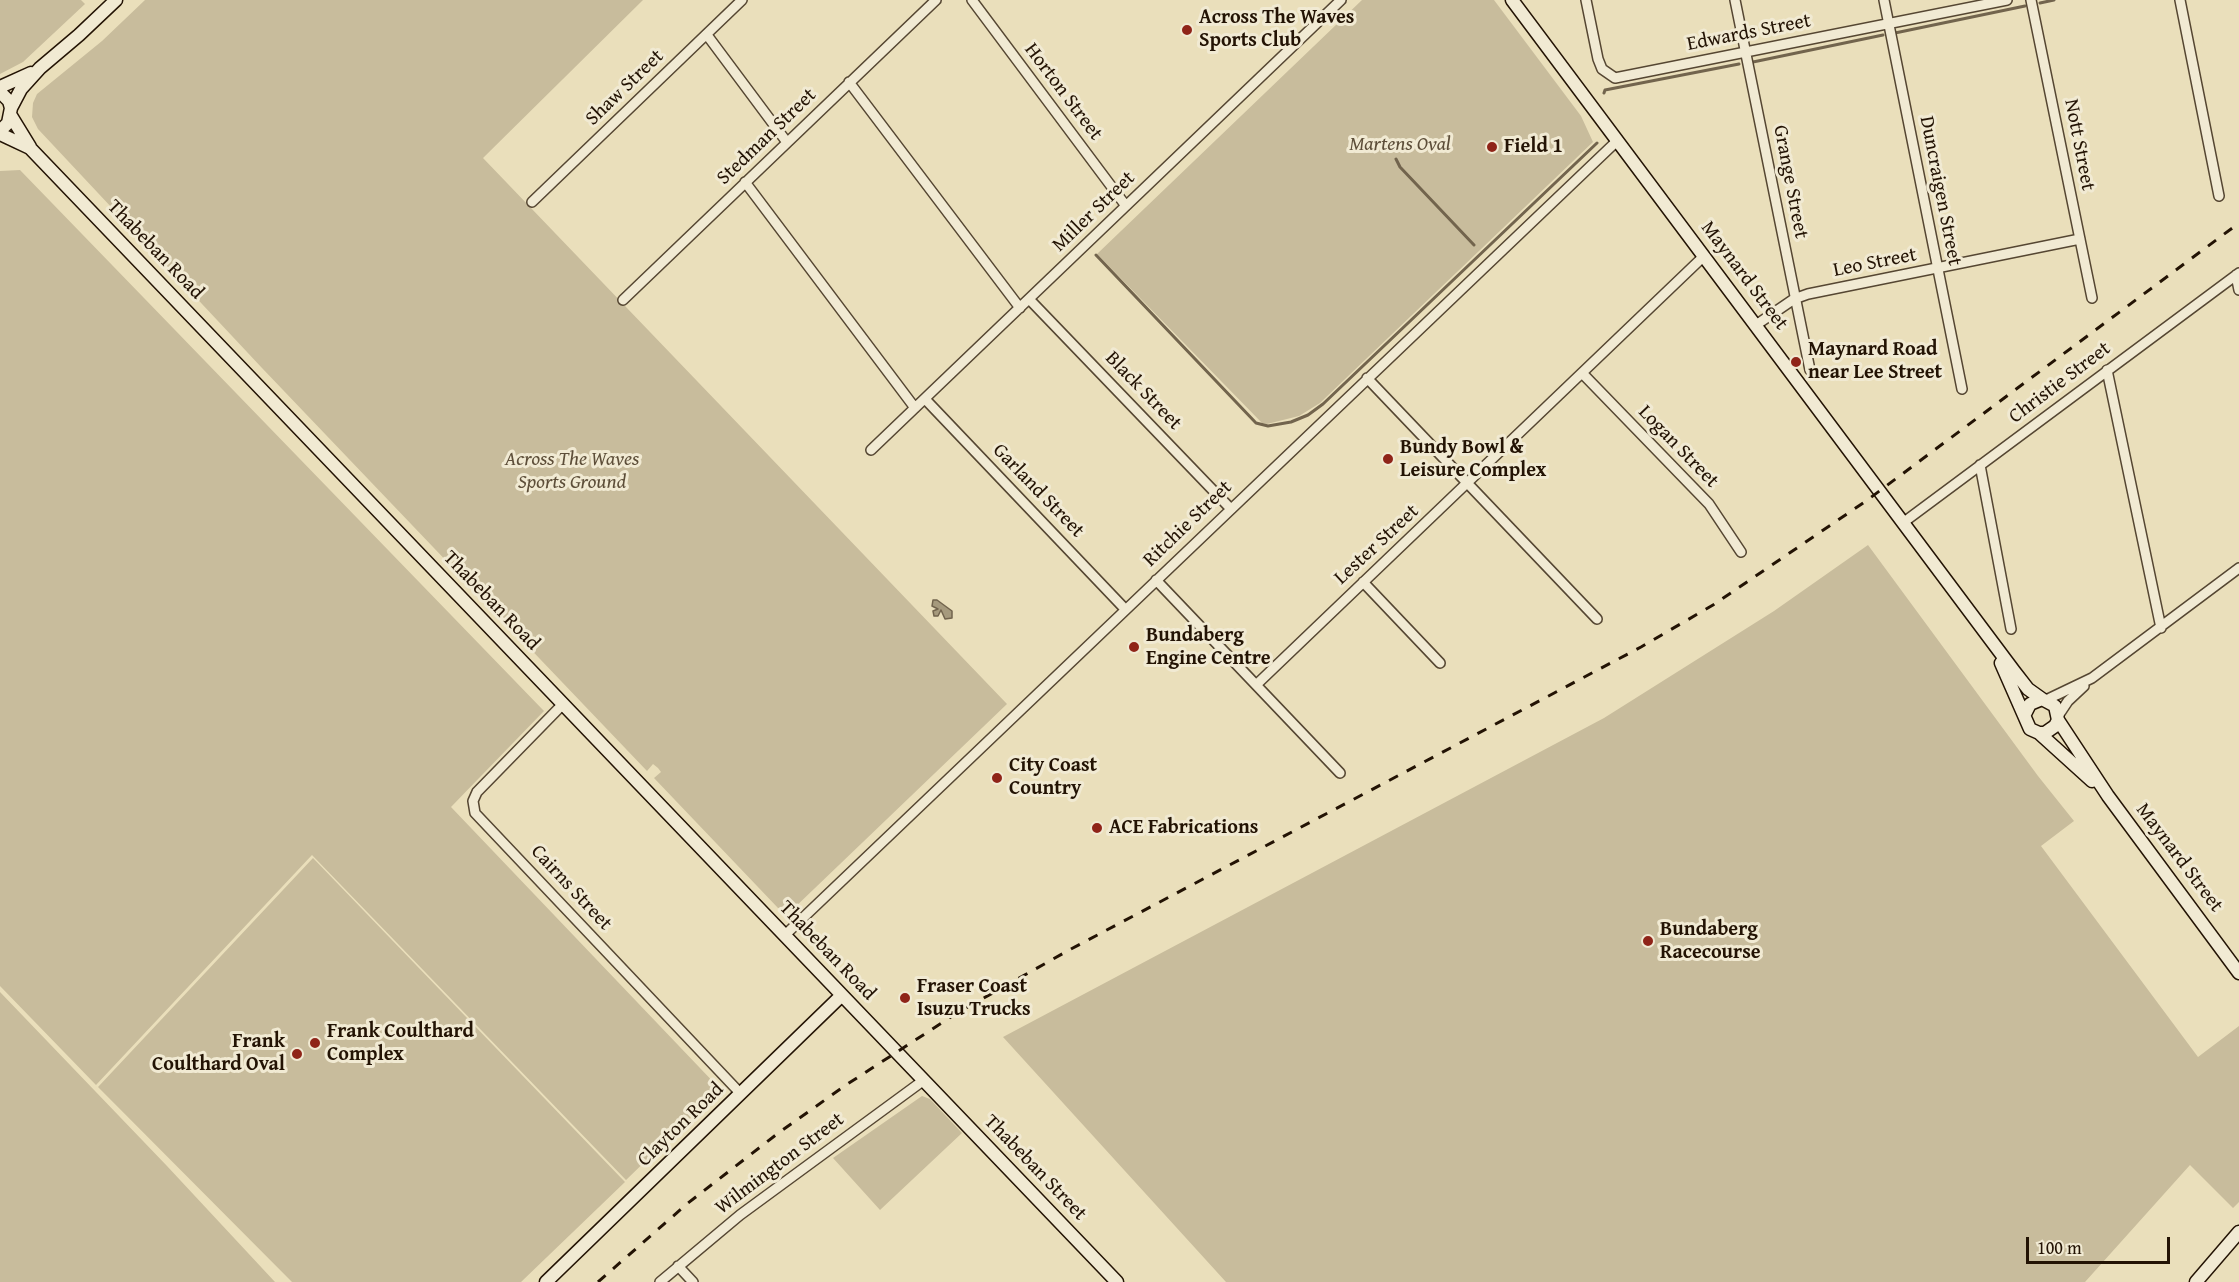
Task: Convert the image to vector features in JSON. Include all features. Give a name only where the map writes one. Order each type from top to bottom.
[{"type":"street","points":[[0,132],[8,123],[21,89],[40,68],[116,0]]},
{"type":"street","name":"Shaw Street","points":[[532,202],[742,0]]},
{"type":"street","name":"Stedman Street","points":[[623,300],[786,141],[936,0]]},
{"type":"street","name":"Horton Street","points":[[972,0],[1126,206]]},
{"type":"street","name":"Miller Street","points":[[871,450],[1341,0]]},
{"type":"street","name":"Maynard Street","points":[[1512,0],[1986,634],[2028,689],[2044,700]]},
{"type":"street","name":"Edwards Street","points":[[1586,0],[1598,59],[1606,73],[1619,78],[2007,0]]},
{"type":"street","name":"Grange Street","points":[[1735,0],[1810,370]]},
{"type":"street","name":"Duncraigen Street","points":[[1884,0],[1962,388]]},
{"type":"street","name":"Nott Street","points":[[2031,0],[2092,298]]},
{"type":"street","points":[[2180,0],[2219,195]]},
{"type":"street","points":[[707,35],[786,141]]},
{"type":"street","points":[[0,89],[40,68]]},
{"type":"street","points":[[849,82],[1020,308]]},
{"type":"street","name":"Thabeban Road","points":[[0,89],[9,101],[11,112],[30,148],[924,1080]]},
{"type":"street","name":"Thabeban Road","points":[[0,132],[30,148]]},
{"type":"street","name":"Ritchie Street","points":[[785,935],[1617,140]]},
{"type":"street","points":[[745,182],[915,408]]},
{"type":"street","name":"Leo Street","points":[[1756,325],[1794,299],[1808,294],[2080,239]]},
{"type":"street","name":"Lester Street","points":[[1256,685],[1704,256]]},
{"type":"street","points":[[2237,274],[2239,290]]},
{"type":"street","name":"Christie Street","points":[[1904,522],[2237,274]]},
{"type":"street","name":"Black Street","points":[[1029,299],[1230,508]]},
{"type":"street","points":[[2107,370],[2161,628]]},
{"type":"street","name":"Logan Street","points":[[1582,373],[1709,504],[1741,552]]},
{"type":"street","points":[[1367,378],[1598,619]]},
{"type":"street","name":"Garland Street","points":[[925,399],[1125,609]]},
{"type":"street","points":[[1980,465],[2011,629]]},
{"type":"street","points":[[2092,678],[2030,704],[2025,714],[2028,726],[2039,733],[2051,730],[2068,701],[2092,678],[2236,571],[2239,583]]},
{"type":"street","points":[[1156,580],[1340,773]]},
{"type":"street","points":[[1363,582],[1440,663]]},
{"type":"street","name":"Maynard Street","points":[[1986,634],[2025,714]]},
{"type":"street","points":[[2044,700],[2055,706],[2058,718]]},
{"type":"street","name":"Cairns Street","points":[[563,704],[477,792],[473,801],[476,813],[741,1094]]},
{"type":"street","name":"Maynard Street","points":[[2058,718],[2108,796],[2239,973]]},
{"type":"street","name":"Maynard Street","points":[[2039,733],[2108,796]]},
{"type":"street","name":"Clayton Road","points":[[546,1282],[842,995]]},
{"type":"street","name":"Wilmington Street","points":[[660,1282],[749,1208],[924,1080]]},
{"type":"street","name":"Thabeban Street","points":[[924,1080],[1117,1282]]},
{"type":"street","points":[[2196,1282],[2239,1232]]},
{"type":"street","points":[[2227,1247],[2239,1237]]},
{"type":"street","points":[[678,1266],[693,1282]]},
{"type":"green space","points":[[0,0],[81,0],[85,4],[23,62],[0,74]]},
{"type":"green space","name":"Across The Waves Sports Ground","points":[[145,0],[643,0],[483,158],[1007,704],[791,911],[778,908],[654,778],[661,772],[658,768],[653,764],[647,771],[262,368],[38,129],[32,117],[33,103],[37,94],[102,41]]},
{"type":"green space","name":"Martens Oval","points":[[1362,0],[1494,0],[1581,116],[1593,142],[1320,403],[1299,416],[1267,424],[1262,423],[1097,254]]},
{"type":"green space","points":[[20,170],[544,711],[451,807],[720,1089],[626,1180],[312,855],[96,1085],[0,986],[0,171]]},
{"type":"green space","name":"Bundaberg Racecourse","points":[[1868,545],[2038,776],[2074,821],[2041,846],[2198,1057],[2239,1026],[2239,1202],[2233,1208],[2190,1165],[2085,1282],[1226,1282],[1003,1037],[1604,718],[1774,611]]},
{"type":"green space","name":"Frank Coulthard Complex","points":[[313,858],[625,1182],[521,1282],[292,1282],[98,1087]]},
{"type":"green space","points":[[0,992],[167,1166],[275,1282],[0,1282]]},
{"type":"green space","points":[[922,1096],[930,1099],[962,1133],[880,1210],[833,1158]]},
{"type":"shaded area","points":[[933,600],[937,600],[952,611],[952,618],[945,619],[941,610],[938,616],[934,616],[933,611],[938,609],[932,606]]},
{"type":"waterway","points":[[2040,3],[2054,0]]},
{"type":"waterway","points":[[1895,33],[2025,6]]},
{"type":"waterway","points":[[1753,62],[1883,35]]},
{"type":"waterway","points":[[1604,93],[1605,90],[1739,64]]},
{"type":"waterway","points":[[1096,255],[1256,423],[1268,426],[1291,422],[1308,415],[1323,404],[1597,143]]},
{"type":"waterway","points":[[1396,159],[1400,167],[1474,245]]},
{"type":"railway","points":[[598,1282],[688,1203],[777,1134],[846,1085],[957,1013],[1071,949],[1641,647],[1713,605],[1866,501],[2239,223]]},
{"type":"place","name":"Across The Waves Sports Club","points":[[1187,30]]},
{"type":"place","name":"Field 1","points":[[1492,147]]},
{"type":"place","name":"Maynard Road near Lee Street","points":[[1796,362]]},
{"type":"place","name":"Bundy Bowl & Leisure Complex","points":[[1388,459]]},
{"type":"place","name":"Bundaberg Engine Centre","points":[[1134,647]]},
{"type":"place","name":"City Coast Country","points":[[997,778]]},
{"type":"place","name":"ACE Fabrications","points":[[1097,828]]},
{"type":"place","name":"Bundaberg Racecourse","points":[[1648,941]]},
{"type":"place","name":"Fraser Coast Isuzu Trucks","points":[[905,998]]},
{"type":"place","name":"Frank Coulthard Complex","points":[[315,1043]]},
{"type":"place","name":"Frank Coulthard Oval","points":[[297,1054]]}]
